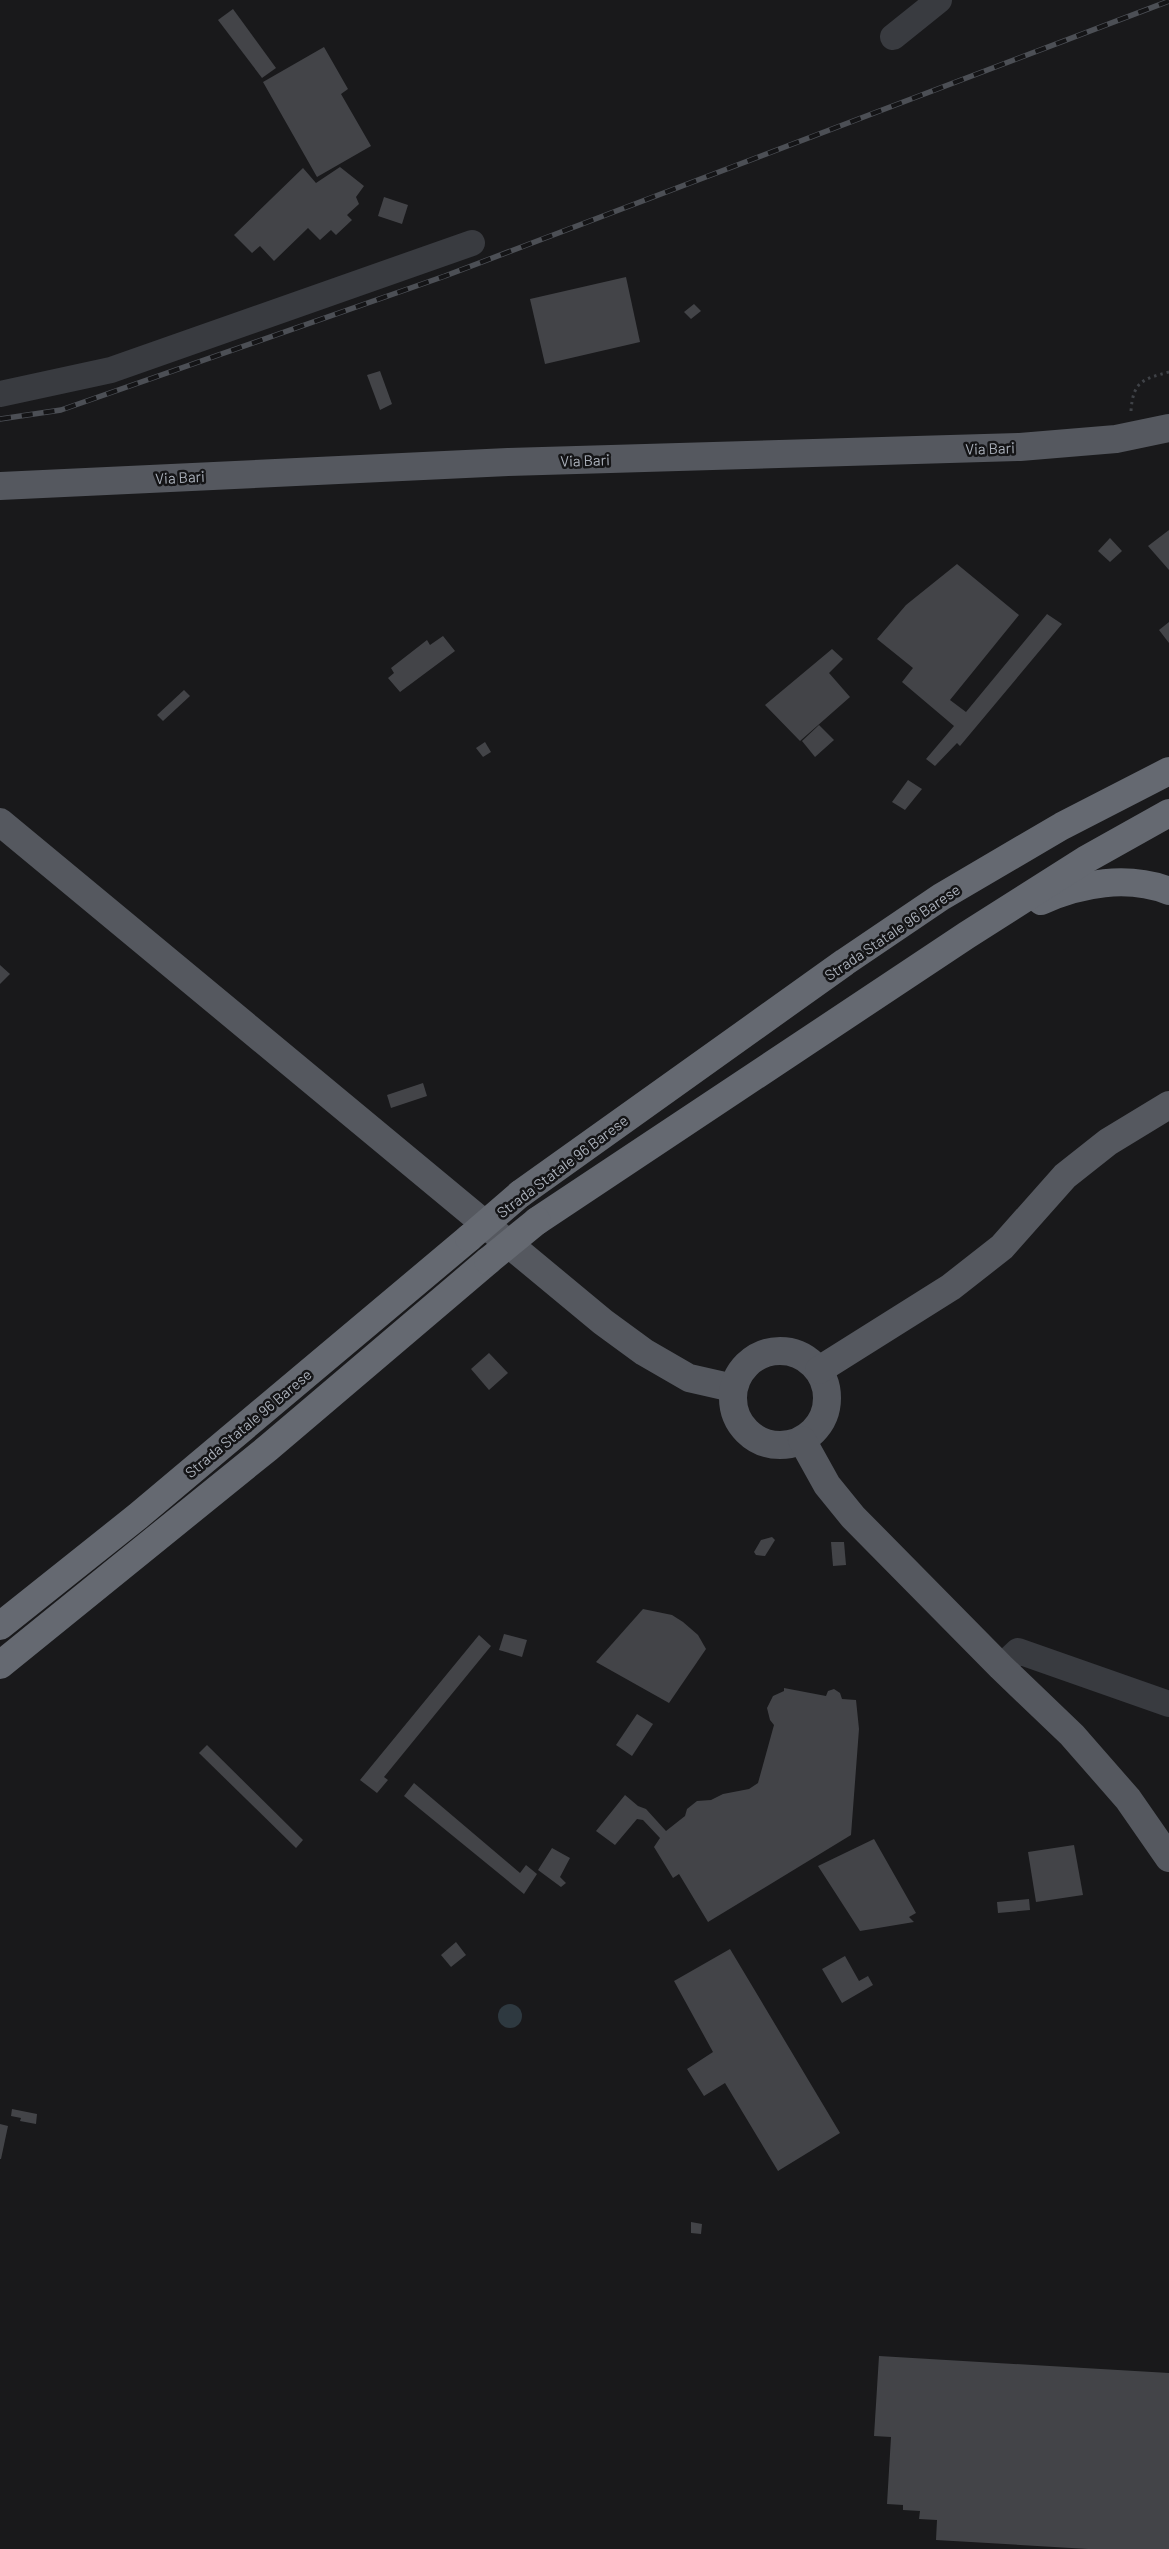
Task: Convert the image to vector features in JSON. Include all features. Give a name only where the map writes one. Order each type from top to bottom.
[{"type":"highway","name":"Strada Statale 96 Barese","points":[[0,1626],[138,1516],[520,1194],[845,962],[942,898],[1062,826],[1169,771]]},
{"type":"highway","name":"Strada Statale 96 Barese","points":[[0,1665],[268,1448],[537,1221],[967,935],[1085,860],[1169,813]]},
{"type":"highway","points":[[967,935],[1060,892],[1098,883],[1132,883],[1169,891]]},
{"type":"main road","name":"Via Bari","points":[[0,486],[508,462],[1020,447],[1130,436],[1169,428]]},
{"type":"main road","points":[[0,822],[603,1322],[644,1352],[689,1378],[733,1388]]},
{"type":"main road","points":[[819,1370],[951,1287],[1002,1247],[1065,1176],[1108,1142],[1169,1105]]},
{"type":"main road","points":[[778,1350],[793,1352],[808,1359],[819,1370],[826,1385],[828,1401],[824,1417],[815,1431],[802,1440],[787,1446],[772,1445],[758,1440],[745,1430],[737,1418],[733,1403],[733,1388],[739,1373],[749,1362],[763,1354],[778,1350]]},
{"type":"main road","points":[[802,1440],[827,1485],[853,1517],[1001,1667],[1072,1735],[1128,1799],[1169,1858]]},
{"type":"street","points":[[894,38],[939,0]]},
{"type":"street","points":[[0,394],[111,370],[472,243]]},
{"type":"street","points":[[1001,1667],[1018,1651],[1169,1704]]},
{"type":"path","points":[[1130,436],[1132,402],[1136,386],[1153,376],[1169,372]]},
{"type":"shaded area","points":[[510,2004],[515,2005],[521,2011],[521,2021],[515,2027],[510,2028],[505,2027],[499,2021],[498,2016],[499,2011],[505,2005]]},
{"type":"building","points":[[233,9],[276,68],[262,78],[218,20]]},
{"type":"building","points":[[324,47],[348,89],[341,94],[371,146],[317,177],[263,82]]},
{"type":"building","points":[[340,167],[364,186],[356,197],[359,204],[347,215],[352,220],[336,235],[331,230],[320,240],[308,228],[274,261],[260,246],[252,253],[234,235],[303,168],[316,183]]},
{"type":"building","points":[[384,197],[408,205],[402,224],[378,216]]},
{"type":"building","points":[[626,277],[640,342],[545,364],[530,299]]},
{"type":"building","points":[[694,304],[701,311],[691,319],[684,312]]},
{"type":"building","points":[[380,371],[392,404],[380,410],[367,375]]},
{"type":"building","points":[[1169,530],[1169,570],[1148,546]]},
{"type":"building","points":[[1110,538],[1122,551],[1110,562],[1098,551]]},
{"type":"building","points":[[957,564],[1019,615],[950,700],[966,712],[1047,614],[1062,624],[960,746],[957,743],[935,766],[926,759],[954,726],[902,682],[913,668],[877,639],[906,605]]},
{"type":"building","points":[[1169,622],[1169,643],[1159,630]]},
{"type":"building","points":[[443,636],[455,651],[400,692],[388,678],[394,673],[391,668],[427,640],[430,645]]},
{"type":"building","points":[[832,649],[843,659],[829,673],[850,697],[800,741],[765,705]]},
{"type":"building","points":[[184,690],[190,696],[163,721],[157,715]]},
{"type":"building","points":[[819,725],[834,740],[815,757],[802,741]]},
{"type":"building","points":[[485,742],[491,752],[483,757],[476,748]]},
{"type":"building","points":[[908,780],[922,789],[905,810],[892,802]]},
{"type":"building","points":[[0,965],[10,974],[0,984]]},
{"type":"building","points":[[423,1083],[427,1096],[391,1108],[387,1095]]},
{"type":"building","points":[[489,1353],[508,1373],[489,1390],[471,1369]]},
{"type":"building","points":[[772,1537],[775,1540],[765,1556],[756,1555],[754,1552],[761,1540]]},
{"type":"building","points":[[831,1542],[844,1542],[846,1565],[833,1566]]},
{"type":"building","points":[[643,1609],[672,1615],[698,1635],[706,1649],[669,1703],[596,1662]]},
{"type":"building","points":[[504,1634],[527,1640],[522,1657],[499,1650]]},
{"type":"building","points":[[479,1635],[491,1646],[384,1777],[388,1780],[377,1793],[360,1780]]},
{"type":"building","points":[[784,1688],[826,1696],[828,1691],[834,1689],[840,1693],[842,1699],[856,1700],[859,1729],[851,1835],[708,1922],[679,1874],[673,1878],[654,1847],[660,1838],[643,1820],[637,1819],[615,1845],[596,1831],[625,1795],[638,1806],[646,1809],[666,1831],[685,1816],[687,1809],[697,1801],[711,1800],[723,1794],[749,1789],[758,1783],[774,1725],[770,1720],[767,1708],[773,1696],[784,1691]]},
{"type":"building","points":[[637,1714],[653,1724],[632,1756],[616,1745]]},
{"type":"building","points":[[207,1745],[303,1840],[296,1848],[199,1753]]},
{"type":"building","points":[[414,1783],[520,1873],[526,1865],[537,1874],[524,1894],[404,1796]]},
{"type":"building","points":[[874,1839],[916,1913],[909,1917],[914,1922],[860,1931],[818,1866]]},
{"type":"building","points":[[1074,1845],[1083,1895],[1036,1902],[1028,1852]]},
{"type":"building","points":[[552,1848],[570,1858],[560,1877],[566,1883],[561,1887],[538,1870]]},
{"type":"building","points":[[1029,1899],[1030,1910],[998,1913],[997,1902]]},
{"type":"building","points":[[456,1942],[466,1955],[451,1967],[441,1955]]},
{"type":"building","points":[[730,1949],[840,2133],[778,2171],[725,2083],[704,2096],[687,2069],[713,2052],[674,1981]]},
{"type":"building","points":[[845,1956],[859,1981],[868,1976],[873,1985],[842,2003],[822,1969]]},
{"type":"building","points":[[12,2109],[37,2114],[36,2124],[20,2121],[21,2118],[11,2116]]},
{"type":"building","points":[[0,2124],[8,2126],[1,2159],[0,2159]]},
{"type":"building","points":[[691,2222],[702,2224],[701,2234],[691,2233]]},
{"type":"building","points":[[879,2356],[1169,2373],[1169,2549],[1088,2549],[936,2540],[937,2520],[919,2519],[920,2511],[903,2510],[903,2505],[887,2504],[891,2437],[874,2436]]},
{"type":"railway","points":[[0,419],[61,410],[445,276],[1169,1]]}]
